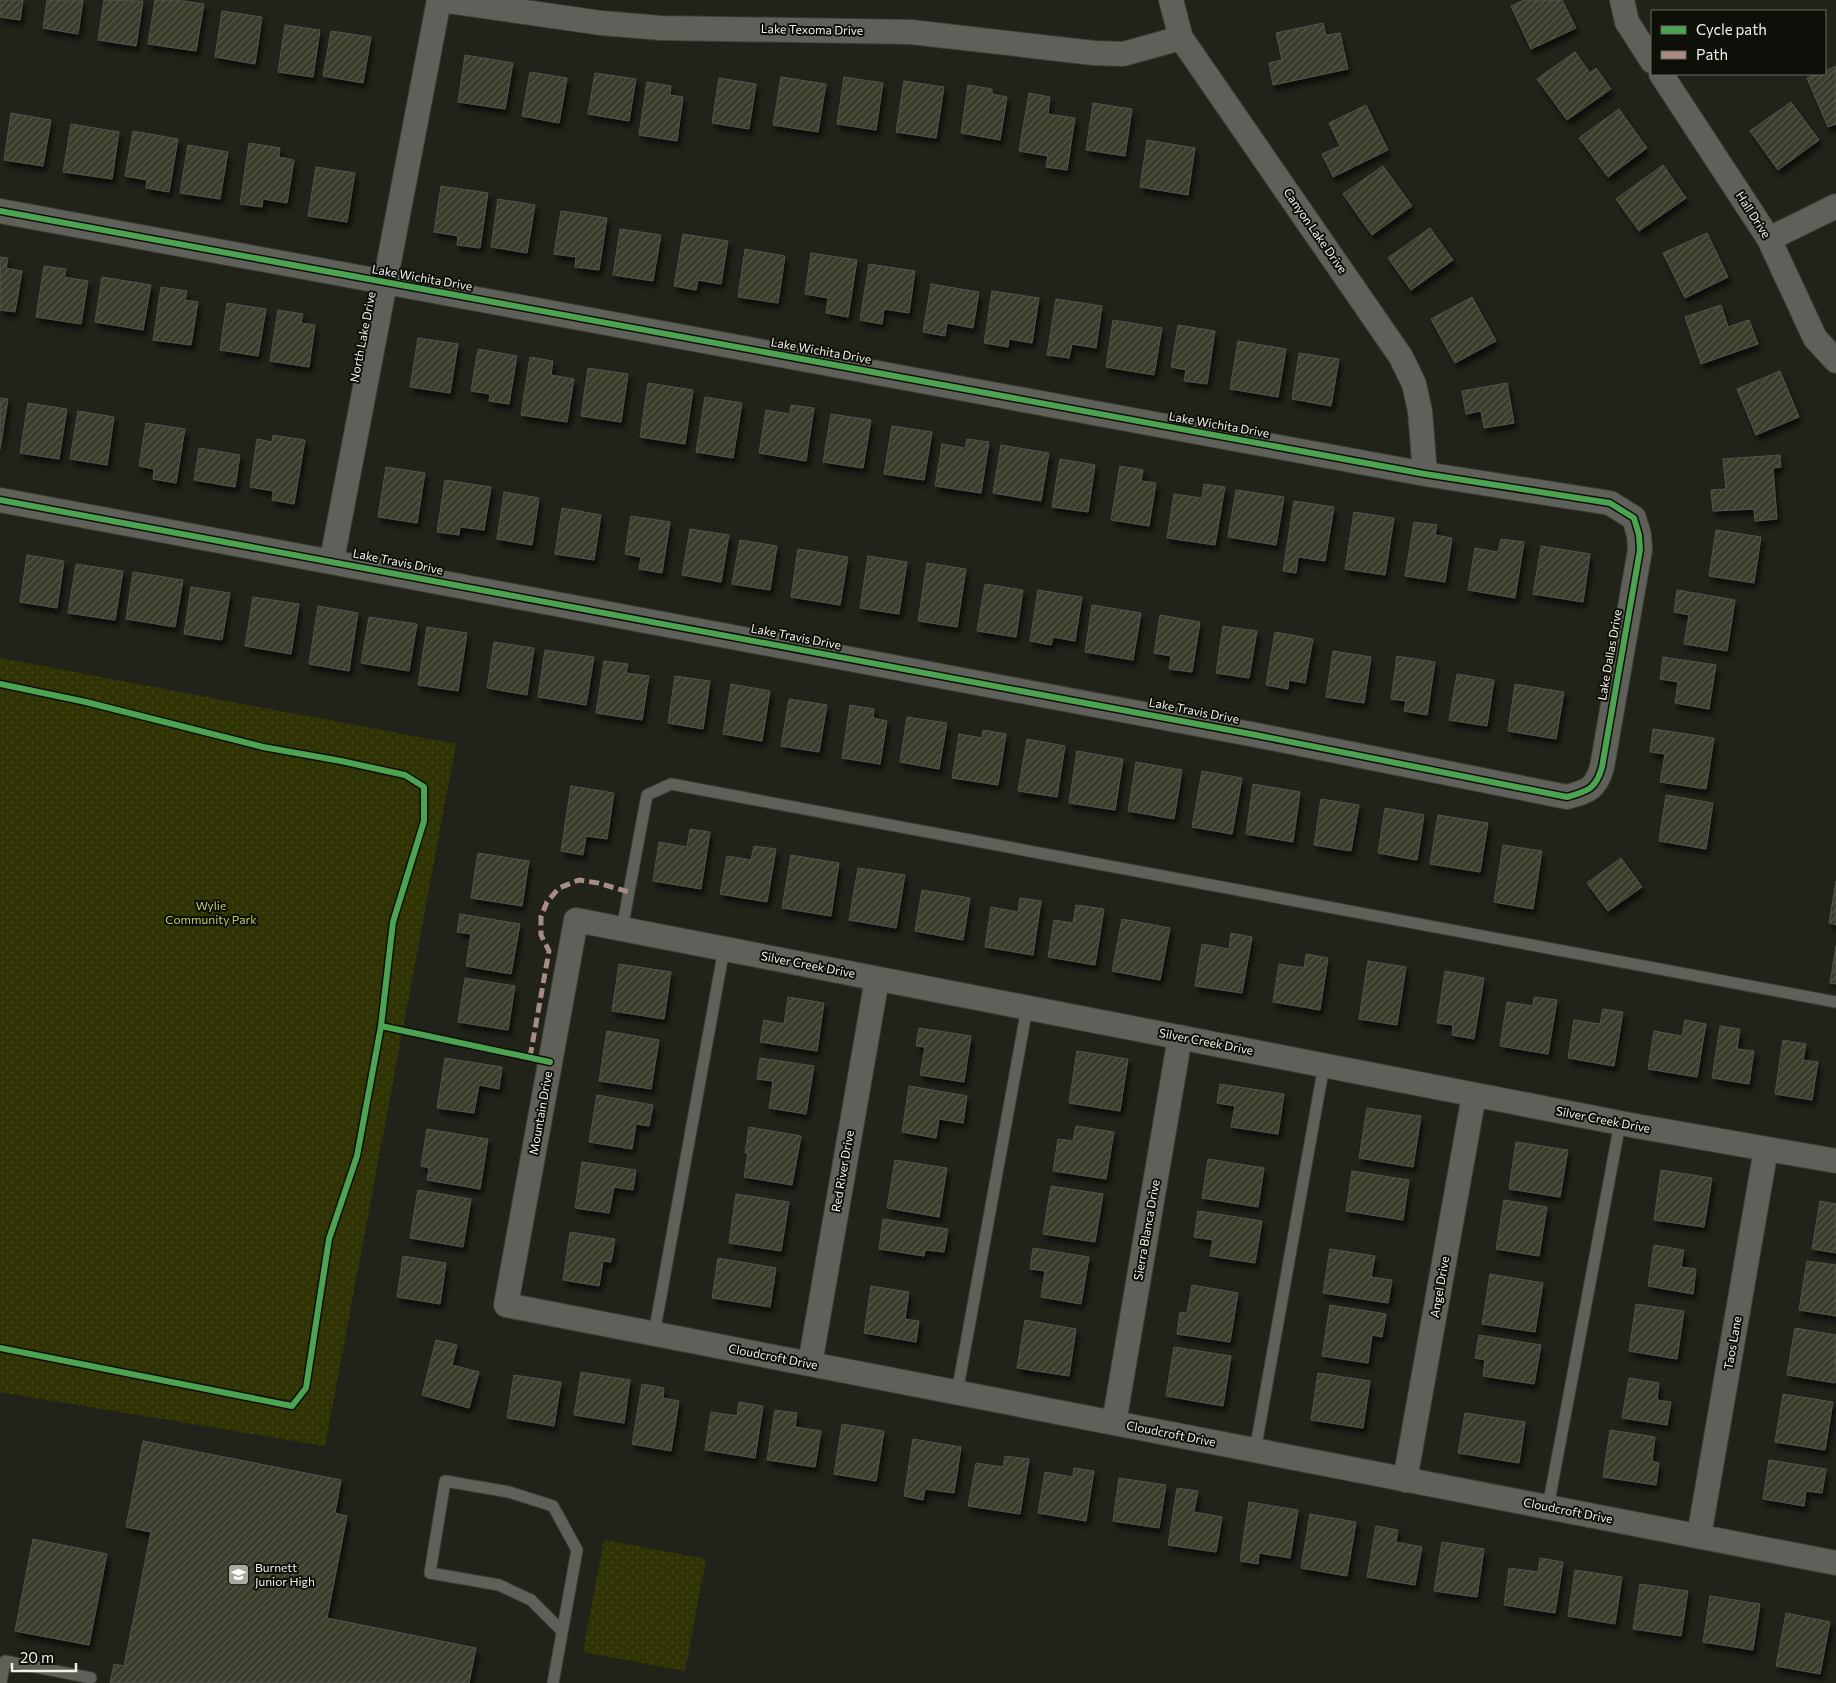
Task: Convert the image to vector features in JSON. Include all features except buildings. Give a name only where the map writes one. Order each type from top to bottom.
[{"type":"street","name":"Lake Texoma Drive","points":[[440,0],[601,22],[661,28],[911,32],[1094,53],[1123,54],[1181,38]]},
{"type":"street","name":"North Lake Drive","points":[[332,560],[440,0]]},
{"type":"street","name":"Canyon Lake Drive","points":[[1171,0],[1181,38],[1402,357],[1414,384],[1420,411],[1425,474]]},
{"type":"street","points":[[1622,0],[1627,22],[1651,59]]},
{"type":"street","name":"Hall Drive","points":[[1662,75],[1769,239],[1815,338],[1836,361]]},
{"type":"street","points":[[1769,239],[1836,206]]},
{"type":"street","name":"Lake Wichita Drive","points":[[0,211],[1425,474],[1610,503],[1634,518]]},
{"type":"street","name":"Lake Travis Drive","points":[[0,500],[332,560],[1246,733],[1567,797],[1587,791]]},
{"type":"street","name":"Lake Dallas Drive","points":[[1587,791],[1598,780],[1602,767],[1640,550],[1639,535],[1634,518]]},
{"type":"street","name":"Silver Creek Drive","points":[[576,920],[1620,1123],[1836,1161]]},
{"type":"street","name":"Mountain Drive","points":[[506,1305],[576,920]]},
{"type":"street","name":"Red River Drive","points":[[810,1364],[877,978]]},
{"type":"street","name":"Sierra Blanca Drive","points":[[1114,1423],[1180,1038]]},
{"type":"street","name":"Angel Drive","points":[[1405,1480],[1474,1095]]},
{"type":"street","name":"Taos Lane","points":[[1699,1536],[1766,1149]]},
{"type":"street","name":"Cloudcroft Drive","points":[[506,1305],[1836,1563]]},
{"type":"lane","points":[[622,929],[647,795],[671,784],[1836,1002]]},
{"type":"lane","points":[[654,1334],[724,948]]},
{"type":"lane","points":[[957,1393],[1027,1008]]},
{"type":"lane","points":[[1254,1451],[1324,1065]]},
{"type":"lane","points":[[1548,1507],[1620,1123]]},
{"type":"lane","points":[[553,1683],[577,1550],[554,1506],[509,1492],[445,1481],[430,1573],[499,1585],[531,1600],[562,1631]]},
{"type":"lane","points":[[1,1683],[5,1661],[91,1678]]},
{"type":"green space","name":"Wylie Community Park","points":[[0,658],[456,744],[325,1446],[0,1392]]},
{"type":"green space","points":[[604,1540],[706,1559],[685,1671],[583,1652]]},
{"type":"marked path","points":[[530,1057],[549,951],[541,935],[541,917],[547,902],[559,888],[579,880],[598,883],[629,892]]},
{"type":"cycle path","points":[[0,211],[1425,474],[1610,503],[1634,518],[1639,535],[1640,550],[1600,774],[1594,785],[1586,791],[1567,797],[1256,735],[0,500]]},
{"type":"cycle path","points":[[0,684],[86,702],[263,747],[405,775],[424,787],[424,821],[393,922],[381,1026],[357,1156],[329,1239],[306,1388],[292,1406],[0,1348]]},
{"type":"cycle path","points":[[381,1026],[550,1062]]},
{"type":"place","name":"Burnett Junior High","points":[[239,1575]]}]
